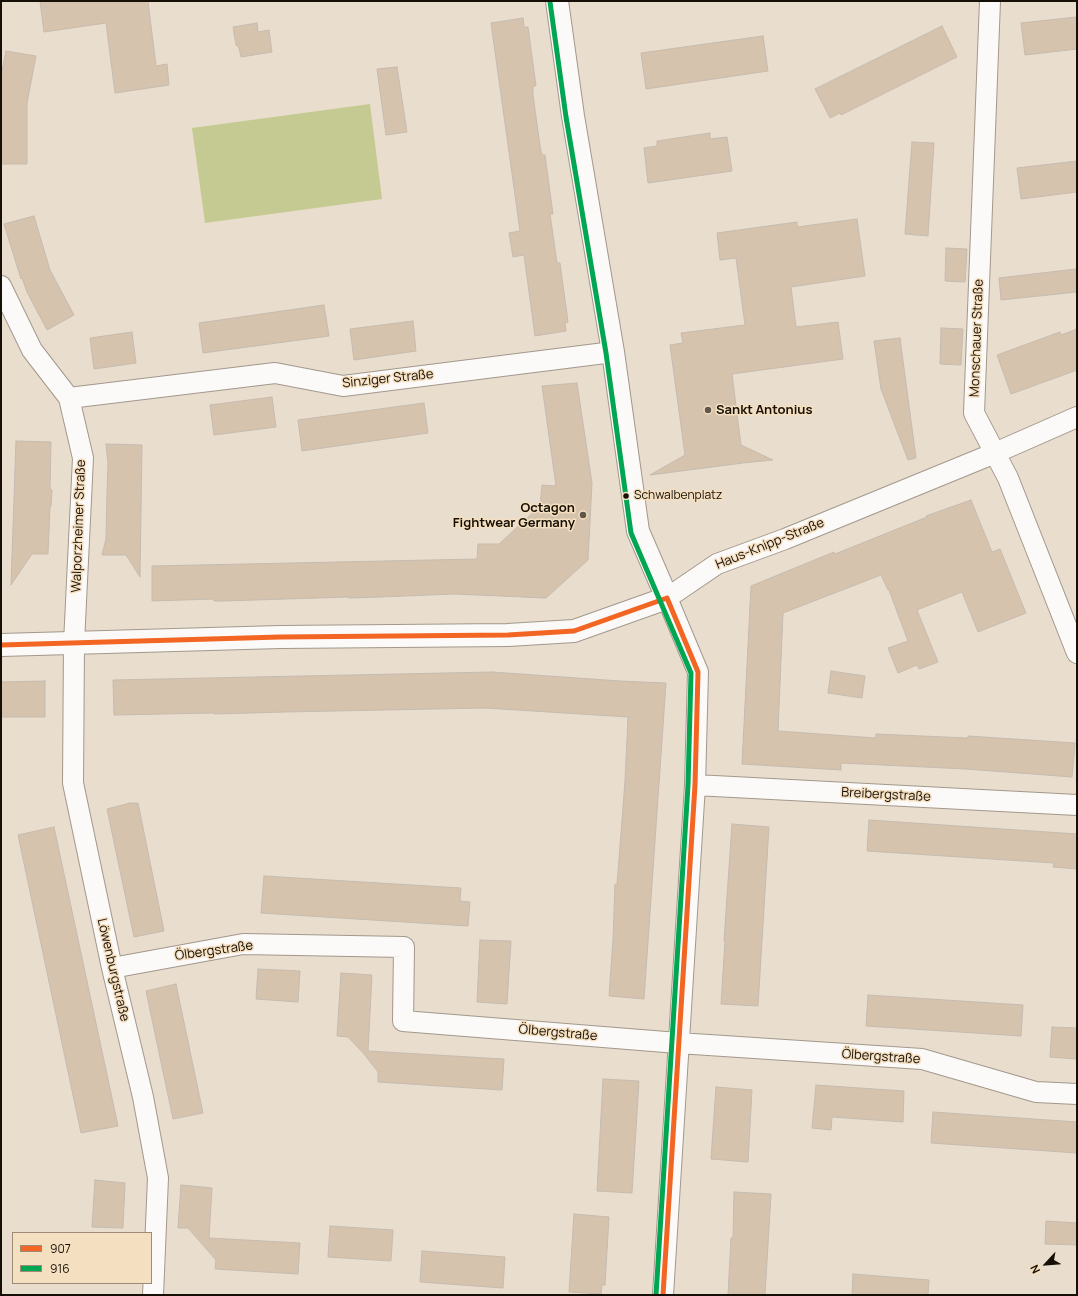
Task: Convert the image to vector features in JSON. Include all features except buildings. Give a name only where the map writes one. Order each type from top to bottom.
[{"type":"street","points":[[557,1],[573,116],[613,352],[638,531],[698,672],[695,785],[663,1295]]},
{"type":"street","name":"Monschauer Straße","points":[[990,1],[974,413],[1008,478],[1077,653]]},
{"type":"street","name":"Walporzheimer Straße","points":[[1,286],[32,350],[69,398],[83,458],[74,643]]},
{"type":"street","name":"Sinziger Straße","points":[[69,398],[275,373],[343,386],[613,352]]},
{"type":"street","name":"Haus-Knipp-Straße","points":[[1,645],[280,637],[508,635],[574,631],[667,598],[717,564],[785,539],[995,453],[1077,417]]},
{"type":"street","name":"Löwenburgstraße","points":[[74,643],[73,783],[112,968],[143,1097],[158,1178],[153,1295]]},
{"type":"street","name":"Breibergstraße","points":[[695,785],[1077,805]]},
{"type":"street","name":"Ölbergstraße","points":[[112,968],[243,944],[404,947],[402,1020],[678,1044],[922,1059],[1036,1092],[1077,1094]]},
{"type":"green space","points":[[370,104],[382,199],[205,223],[192,128]]},
{"type":"transit line","name":"916","points":[[550,2],[566,117],[606,353],[631,533],[691,673],[688,785],[656,1295]]},
{"type":"transit line","name":"907","points":[[1,645],[280,637],[508,635],[574,631],[667,598]]},
{"type":"transit line","name":"907","points":[[663,1295],[695,785],[698,672],[667,598]]},
{"type":"place","name":"Sankt Antonius","points":[[708,410]]},
{"type":"place","name":"Schwalbenplatz","points":[[626,496]]},
{"type":"place","name":"Octagon Fightwear Germany","points":[[583,515]]}]
